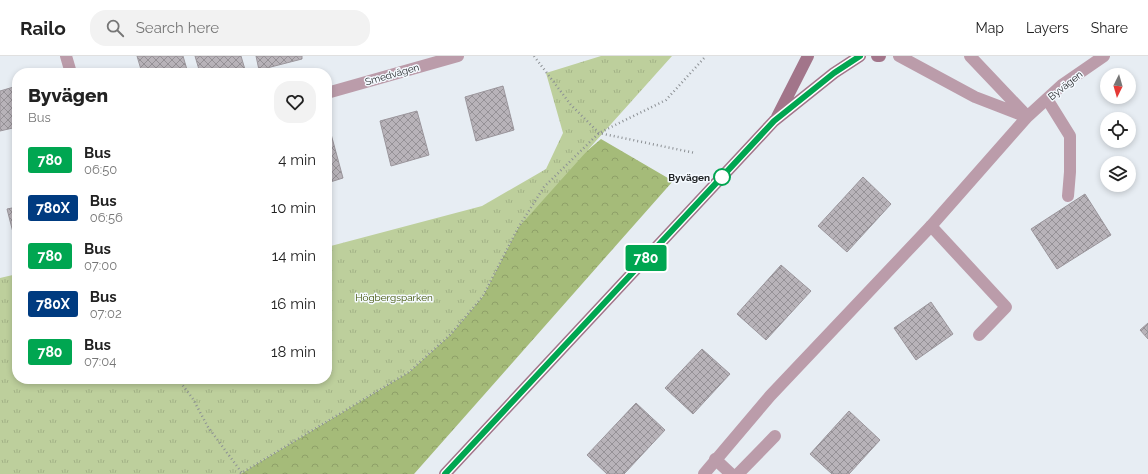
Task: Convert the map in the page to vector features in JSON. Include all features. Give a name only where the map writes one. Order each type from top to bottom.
[{"type":"main road","points":[[774,121],[808,56]]},
{"type":"main road","points":[[445,474],[774,121],[834,73],[860,56]]},
{"type":"street","points":[[66,56],[70,68]]},
{"type":"street","name":"Smedvägen","points":[[332,91],[458,56]]},
{"type":"street","points":[[900,56],[975,97],[1027,117]]},
{"type":"street","points":[[970,56],[1027,117]]},
{"type":"street","name":"Byvägen","points":[[704,474],[715,459],[770,396],[931,226],[1027,117],[1046,99],[1104,56]]},
{"type":"street","points":[[1046,99],[1070,136],[1068,196]]},
{"type":"street","points":[[931,226],[1006,307],[979,335]]},
{"type":"street","points":[[738,474],[775,436]]},
{"type":"street","points":[[715,459],[731,474]]},
{"type":"path","points":[[534,56],[571,105],[599,133],[695,153]]},
{"type":"path","points":[[182,384],[193,399],[208,427],[241,473],[409,372],[452,334],[483,296],[518,228],[544,187],[599,133],[666,100],[706,56]]},
{"type":"green space","name":"Högbergsparken","points":[[601,56],[672,56],[518,228],[483,296],[451,334],[409,372],[240,474],[0,474],[0,278],[12,275],[12,384],[332,384],[332,246],[482,206],[546,169],[563,133],[546,73]]},
{"type":"green space","points":[[601,139],[673,181],[414,474],[240,474],[409,372],[451,334],[483,296],[518,228],[544,187]]},
{"type":"building","points":[[137,56],[183,56],[187,68],[141,68]]},
{"type":"building","points":[[195,56],[241,56],[245,68],[199,68]]},
{"type":"building","points":[[256,56],[302,56],[302,59],[267,68],[259,68]]},
{"type":"building","points":[[503,86],[514,130],[476,141],[465,97]]},
{"type":"building","points":[[12,87],[12,128],[0,131],[0,91]]},
{"type":"building","points":[[417,111],[429,155],[391,166],[380,121]]},
{"type":"building","points":[[332,138],[343,178],[332,181]]},
{"type":"building","points":[[863,177],[891,204],[847,252],[818,226]]},
{"type":"building","points":[[1085,194],[1111,235],[1057,269],[1031,229]]},
{"type":"building","points":[[12,208],[12,228],[7,209]]},
{"type":"building","points":[[781,265],[811,291],[766,340],[737,314]]},
{"type":"building","points":[[931,302],[953,334],[916,360],[894,328]]},
{"type":"building","points":[[1148,323],[1148,339],[1140,330]]},
{"type":"building","points":[[702,349],[730,374],[693,414],[665,388]]},
{"type":"building","points":[[636,403],[665,430],[624,474],[607,474],[587,455]]},
{"type":"building","points":[[849,411],[880,440],[849,474],[832,474],[810,454]]},
{"type":"bus line","name":"780","points":[[445,474],[774,121],[834,73],[860,56]]},
{"type":"place","name":"Byvägen","points":[[722,177]]}]
